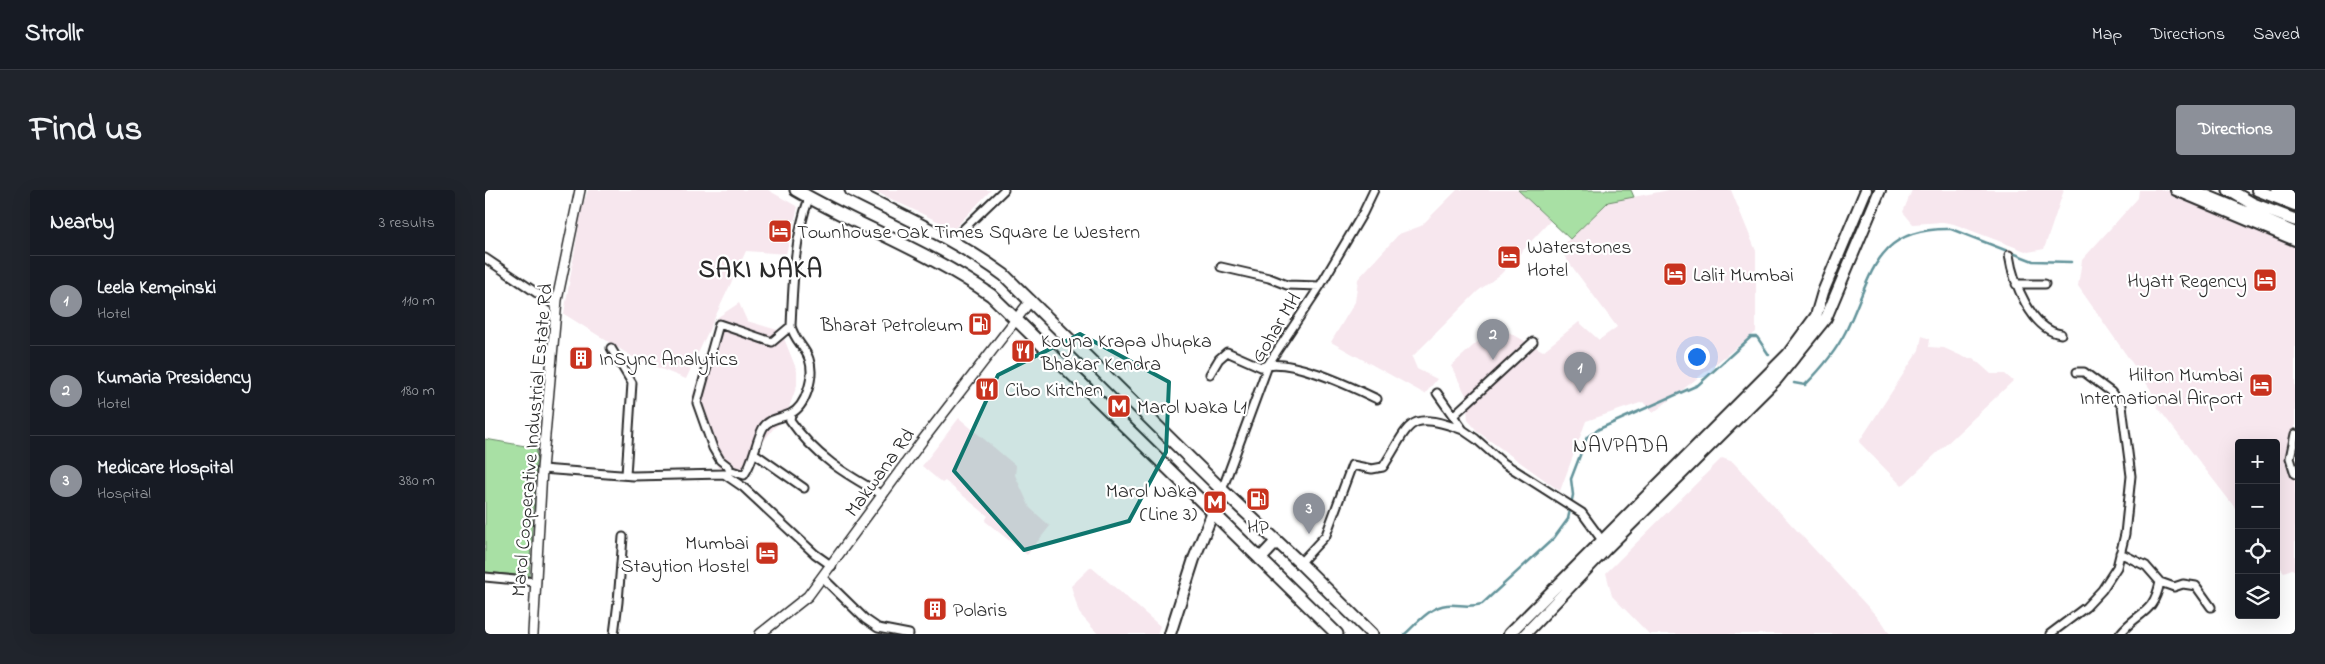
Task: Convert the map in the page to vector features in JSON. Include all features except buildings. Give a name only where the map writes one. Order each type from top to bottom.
[{"type":"main road","points":[[795,190],[932,258],[963,275],[991,295],[1337,634]]},
{"type":"main road","points":[[851,190],[952,240],[977,255],[1004,276],[1031,300],[1221,490],[1300,563],[1371,634]]},
{"type":"main road","points":[[1525,634],[1604,543],[1787,354],[1816,316],[1823,292],[1865,190]]},
{"type":"main road","points":[[1509,634],[1776,380],[1826,318],[1880,190]]},
{"type":"main road","points":[[2176,190],[2295,240]]},
{"type":"main road","points":[[2192,190],[2295,233]]},
{"type":"main road","points":[[2229,190],[2253,204],[2295,220]]},
{"type":"main road","points":[[2257,190],[2295,205]]},
{"type":"main road","points":[[2277,190],[2295,197]]},
{"type":"main road","points":[[1169,634],[1194,559],[1214,513],[1221,490]]},
{"type":"main road","points":[[1260,559],[1277,542]]},
{"type":"street","name":"Marol Cooperative Industrial Estate Rd","points":[[533,634],[535,582],[556,306],[580,190]]},
{"type":"street","points":[[952,240],[1004,190]]},
{"type":"street","name":"Gohar MH","points":[[1221,490],[1269,363],[1319,286],[1363,213],[1374,190]]},
{"type":"street","points":[[791,326],[772,342],[719,324],[697,403],[713,448],[720,460],[729,467],[729,470],[744,475],[763,427],[774,418],[791,414],[803,402],[811,366],[809,357],[793,336],[791,326],[794,263],[801,222],[809,198]]},
{"type":"street","points":[[2009,255],[2016,284],[2038,320],[2047,329],[2061,334]]},
{"type":"street","points":[[485,258],[556,306]]},
{"type":"street","points":[[1221,267],[1269,278],[1287,285],[1319,286]]},
{"type":"street","points":[[2016,284],[2045,284]]},
{"type":"street","name":"Makwana Rd","points":[[760,634],[808,596],[823,578],[883,495],[1031,300]]},
{"type":"street","points":[[1454,416],[1533,342]]},
{"type":"street","points":[[611,348],[631,383],[626,476]]},
{"type":"street","points":[[1210,374],[1219,359],[1227,352],[1261,367],[1269,363],[1298,368],[1377,399]]},
{"type":"street","points":[[2050,634],[2086,608],[2102,590],[2117,567],[2125,534],[2131,476],[2122,406],[2111,392],[2084,372],[2077,372]]},
{"type":"street","points":[[1437,393],[1463,430]]},
{"type":"street","points":[[791,414],[790,420],[802,438],[821,457],[883,495]]},
{"type":"street","points":[[1300,563],[1326,535],[1352,465],[1372,469],[1383,467],[1407,426],[1415,421],[1436,421],[1463,430],[1502,462],[1582,513],[1604,543]]},
{"type":"street","points":[[2295,434],[2290,458],[2295,474]]},
{"type":"street","points":[[754,453],[805,488]]},
{"type":"street","points":[[543,469],[626,476],[724,474],[743,487],[815,554],[832,566]]},
{"type":"street","points":[[614,634],[623,537]]},
{"type":"street","points":[[2119,553],[2146,566],[2160,582],[2174,587],[2183,584],[2196,586],[2211,607]]},
{"type":"street","points":[[485,578],[535,582]]},
{"type":"street","points":[[823,578],[865,619],[878,628],[909,634]]},
{"type":"street","points":[[2120,634],[2129,622],[2150,609],[2156,599],[2160,582]]},
{"type":"highlighted area","points":[[1080,334],[1169,382],[1166,452],[1129,521],[1024,550],[954,471],[998,375]]},
{"type":"shaded area","points":[[588,190],[768,190],[798,207],[786,254],[746,251],[686,379],[636,359],[564,314],[582,208]]},
{"type":"shaded area","points":[[872,190],[991,190],[954,229]]},
{"type":"shaded area","points":[[1457,190],[1518,190],[1550,221],[1501,274],[1478,291],[1412,357],[1417,369],[1437,379],[1425,394],[1331,342],[1355,302],[1358,279],[1399,234],[1421,226]]},
{"type":"shaded area","points":[[1669,190],[1731,190],[1756,251],[1756,332],[1653,413],[1643,402],[1586,421],[1560,491],[1478,432],[1468,420],[1466,395],[1451,366],[1496,325],[1543,351],[1579,322],[1599,340],[1617,327],[1559,249],[1608,202]]},
{"type":"shaded area","points":[[1912,190],[2064,190],[2044,249],[2028,252],[1954,224],[1943,222],[1913,224],[1903,212]]},
{"type":"shaded area","points":[[2139,190],[2166,190],[2295,243],[2295,571],[2292,569],[2284,572],[2280,567],[2280,439],[2235,439],[2235,508],[2158,408],[2151,390],[2078,286],[2082,260],[2138,198]]},
{"type":"shaded area","points":[[739,303],[747,321],[781,331],[797,371],[797,385],[785,419],[773,429],[760,446],[748,479],[718,468],[691,401],[718,317]]},
{"type":"shaded area","points":[[1922,336],[1930,339],[1929,347],[1944,348],[1966,358],[1973,358],[1991,374],[2005,374],[2013,381],[1902,486],[1859,442],[1919,350]]},
{"type":"shaded area","points":[[959,418],[1016,466],[1015,475],[1030,508],[1050,526],[1027,555],[985,521],[988,516],[945,481],[942,483],[922,466]]},
{"type":"shaded area","points":[[1722,458],[1733,462],[1883,623],[1890,634],[1649,634],[1612,596],[1606,573]]},
{"type":"shaded area","points":[[1091,567],[1160,626],[1157,634],[1098,634],[1079,613],[1071,586]]},
{"type":"green space","points":[[1518,190],[1631,190],[1634,197],[1608,202],[1570,239]]},
{"type":"green space","points":[[485,439],[537,448],[529,576],[485,572]]},
{"type":"waterway","points":[[1794,383],[1805,385],[1828,360],[1846,331],[1880,258],[1891,246],[1906,236],[1925,231],[1951,229],[2033,261],[2071,262]]},
{"type":"waterway","points":[[1405,634],[1424,616],[1441,606],[1472,606],[1482,604],[1554,538],[1568,519],[1573,495],[1571,479],[1587,437],[1599,429],[1698,385],[1751,337],[1757,337],[1769,355]]},
{"type":"place","name":"Townhouse Oak Times Square Le Western","points":[[780,231]]},
{"type":"place","name":"Waterstones Hotel","points":[[1509,257]]},
{"type":"place","name":"Lalit Mumbai","points":[[1675,274]]},
{"type":"place","name":"Hyatt Regency","points":[[2265,280]]},
{"type":"place","name":"Bharat Petroleum","points":[[980,324]]},
{"type":"place","name":"Koyna Krapa Jhupka Bhakar Kendra","points":[[1023,351]]},
{"type":"place","name":"InSync Analytics","points":[[581,358]]},
{"type":"place","name":"Kumaria Presidency","points":[[1493,360]]},
{"type":"place","name":"Hilton Mumbai International Airport","points":[[2261,385]]},
{"type":"place","name":"Cibo Kitchen","points":[[987,389]]},
{"type":"place","name":"Leela Kempinski","points":[[1580,393]]},
{"type":"place","name":"Marol Naka L1","points":[[1119,406]]},
{"type":"place","name":"HP","points":[[1258,499]]},
{"type":"place","name":"Marol Naka (Line 3)","points":[[1215,502]]},
{"type":"place","name":"Medicare Hospital","points":[[1309,534]]},
{"type":"place","name":"Mumbai Staytion Hostel","points":[[767,553]]},
{"type":"place","name":"Polaris","points":[[935,609]]},
{"type":"district","name":"SAKI NAKA","points":[[761,268]]},
{"type":"district","name":"NAVPADA","points":[[1621,445]]}]
